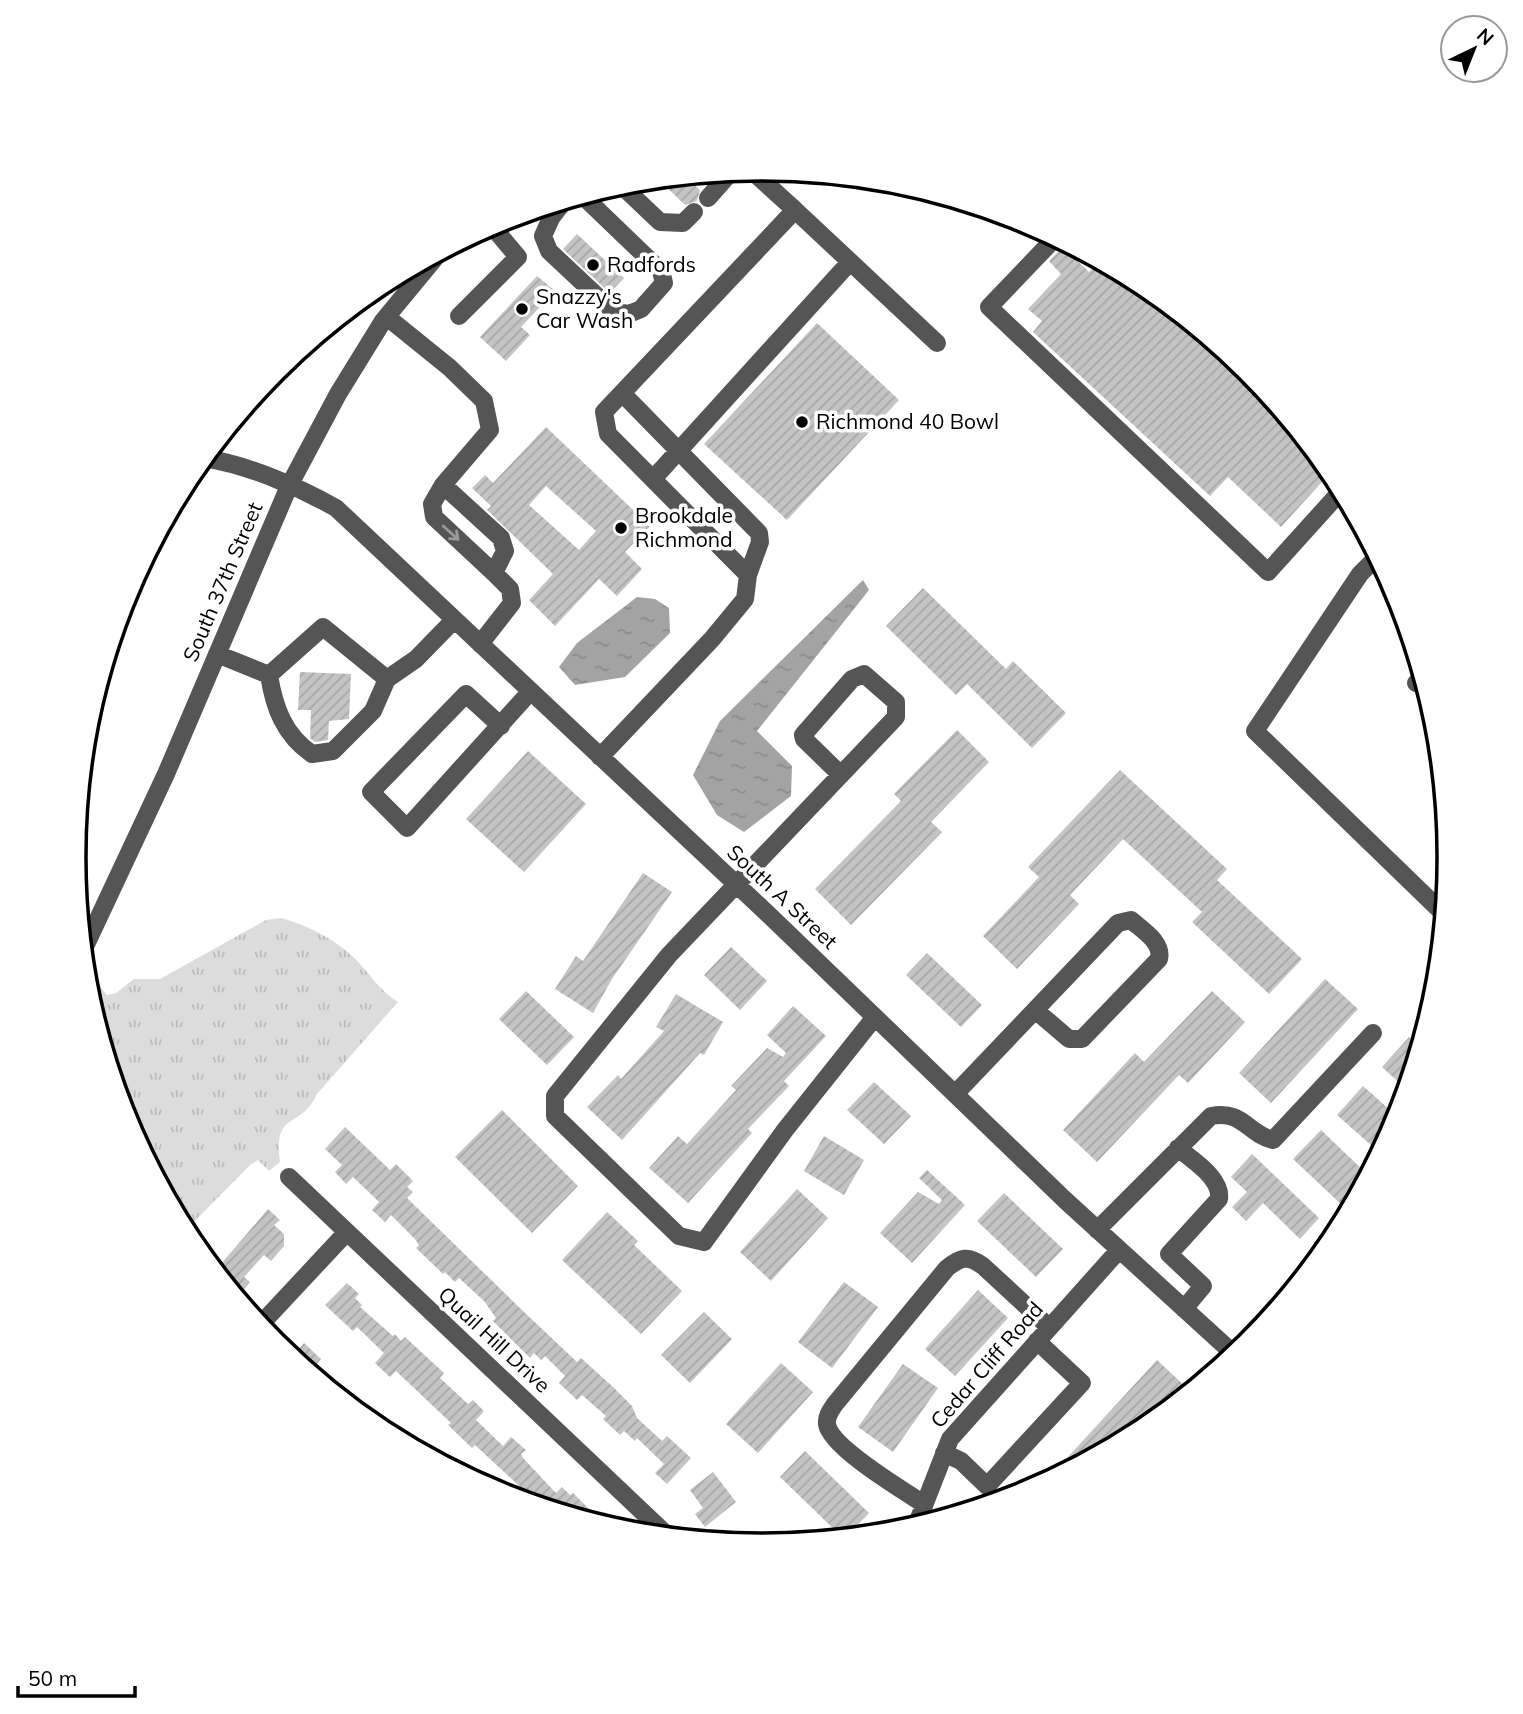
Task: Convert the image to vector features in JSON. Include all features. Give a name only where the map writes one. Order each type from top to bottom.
[{"type":"street","points":[[763,181],[937,343]]},
{"type":"street","points":[[708,198],[721,183]]},
{"type":"street","points":[[631,194],[660,222],[684,223],[694,212]]},
{"type":"street","points":[[554,214],[543,236],[549,251],[614,312],[629,314],[641,310],[664,283],[661,271],[590,203]]},
{"type":"street","points":[[748,575],[608,434],[604,412],[795,210]]},
{"type":"street","points":[[460,316],[518,257],[499,235]]},
{"type":"street","points":[[1048,246],[989,307],[1268,572],[1334,499]]},
{"type":"street","points":[[653,479],[850,262]]},
{"type":"street","name":"South 37th Street","points":[[91,934],[166,774],[289,486],[338,394],[387,317],[423,272]]},
{"type":"street","points":[[387,317],[450,368],[484,401],[490,430],[443,485],[432,504],[434,517],[510,589],[512,603],[480,644]]},
{"type":"street","points":[[600,757],[712,639],[745,599],[748,575],[760,542],[759,533],[622,393]]},
{"type":"street","name":"South A Street","points":[[216,459],[289,486],[336,508],[1097,1230],[1226,1347]]},
{"type":"street","points":[[443,485],[501,538],[505,551],[494,573]]},
{"type":"street","points":[[1370,563],[1360,574],[1255,731],[1435,906]]},
{"type":"street","points":[[269,675],[274,707],[297,744],[312,754],[333,751],[373,711],[387,679],[416,659],[454,620]]},
{"type":"street","points":[[269,675],[323,627],[387,679]]},
{"type":"street","points":[[217,654],[269,675]]},
{"type":"street","points":[[841,775],[803,735],[852,679],[864,674],[897,702],[898,712],[841,775],[669,956],[555,1096],[555,1116],[679,1236],[704,1242],[785,1130],[875,1017]]},
{"type":"street","points":[[501,726],[466,694],[371,792],[407,828],[501,726],[530,692]]},
{"type":"street","points":[[956,1094],[1035,1010],[1118,923],[1130,920],[1157,944],[1161,951],[1159,959],[1082,1039],[1069,1039],[1035,1010]]},
{"type":"street","points":[[1097,1230],[1211,1116],[1223,1113],[1238,1117],[1262,1137],[1273,1140],[1373,1033]]},
{"type":"street","points":[[1178,1148],[1215,1182],[1220,1191],[1219,1199],[1169,1254],[1203,1286],[1184,1309]]},
{"type":"street","name":"Quail Hill Drive","points":[[289,1177],[655,1524]]},
{"type":"street","points":[[267,1317],[346,1233]]},
{"type":"street","name":"Cedar Cliff Road","points":[[921,1514],[944,1453],[969,1415],[1119,1250]]},
{"type":"street","points":[[924,1504],[892,1485],[834,1438],[827,1426],[828,1416],[947,1268],[961,1258],[972,1258],[983,1266],[1043,1334],[1082,1383],[987,1486],[961,1461],[944,1453]]},
{"type":"green space","points":[[281,918],[334,941],[398,1002],[303,1113],[284,1127],[280,1134],[280,1162],[269,1171],[258,1160],[250,1165],[194,1222],[155,1156],[137,1116],[109,1032],[98,984],[107,995],[116,993],[134,979],[160,979],[266,920]]},
{"type":"water","points":[[863,580],[869,590],[757,731],[792,766],[791,796],[744,832],[717,815],[693,775],[720,721]]},
{"type":"water","points":[[637,597],[655,599],[669,608],[670,633],[625,677],[575,685],[559,667],[577,643]]},
{"type":"building","points":[[694,185],[700,190],[697,201],[685,205],[667,188]]},
{"type":"building","name":"Radfords","points":[[577,234],[624,278],[610,293],[563,249]]},
{"type":"building","points":[[1059,251],[1076,260],[1089,272],[1092,268],[1137,295],[1207,349],[1270,411],[1323,481],[1281,527],[1228,477],[1210,496],[1033,332],[1042,321],[1028,309],[1061,274],[1049,261]]},
{"type":"building","name":"Snazzy's Car Wash","points":[[537,276],[555,291],[521,327],[530,335],[506,361],[480,337]]},
{"type":"building","name":"Richmond 40 Bowl","points":[[817,323],[899,400],[787,520],[704,444]]},
{"type":"building","name":"Brookdale Richmond","points":[[546,427],[650,526],[625,552],[642,569],[617,596],[599,579],[555,626],[529,600],[553,574],[487,510],[491,506],[472,488],[485,475],[493,483]],"holes":[[[546,486],[596,531],[579,550],[529,505]]]},
{"type":"building","points":[[923,588],[1006,669],[1013,661],[1066,713],[1032,748],[967,684],[956,695],[886,626]]},
{"type":"building","points":[[300,672],[351,674],[349,719],[329,721],[328,740],[315,742],[310,738],[311,710],[298,710]]},
{"type":"building","points":[[957,730],[989,762],[931,822],[942,832],[851,925],[815,889],[901,801],[894,794]]},
{"type":"building","points":[[528,751],[586,804],[524,872],[466,819]]},
{"type":"building","points":[[1120,770],[1227,869],[1217,880],[1302,959],[1269,994],[1192,922],[1202,912],[1123,839],[1070,895],[1079,904],[1017,969],[983,936],[1039,877],[1028,867]]},
{"type":"building","points":[[643,873],[672,892],[612,979],[593,1013],[555,989],[576,956],[583,961]]},
{"type":"building","points":[[731,947],[767,981],[740,1010],[704,975]]},
{"type":"building","points":[[927,953],[982,1005],[961,1027],[906,975]]},
{"type":"building","points":[[1325,979],[1358,1009],[1271,1103],[1239,1073]]},
{"type":"building","points":[[526,991],[574,1037],[547,1065],[499,1019]]},
{"type":"building","points":[[1212,991],[1245,1022],[1188,1083],[1179,1075],[1097,1162],[1063,1130],[1135,1053],[1144,1062]]},
{"type":"building","points":[[676,994],[723,1022],[704,1055],[700,1053],[622,1140],[587,1107],[618,1075],[621,1079],[664,1031],[656,1027]]},
{"type":"building","points":[[793,1006],[826,1036],[784,1081],[789,1086],[748,1129],[752,1133],[688,1203],[649,1168],[678,1136],[687,1144],[736,1090],[731,1086],[767,1048],[783,1057],[786,1053],[767,1035]]},
{"type":"building","points":[[1409,1037],[1412,1039],[1398,1082],[1382,1067]]},
{"type":"building","points":[[874,1082],[911,1116],[884,1144],[847,1110]]},
{"type":"building","points":[[1363,1086],[1389,1109],[1372,1146],[1337,1115]]},
{"type":"building","points":[[502,1110],[578,1186],[532,1233],[455,1157]]},
{"type":"building","points":[[345,1127],[390,1170],[396,1164],[413,1181],[407,1187],[413,1192],[407,1198],[524,1312],[577,1362],[581,1358],[612,1386],[632,1406],[637,1418],[662,1441],[667,1436],[691,1458],[667,1484],[655,1473],[664,1464],[637,1438],[635,1441],[624,1431],[620,1435],[603,1419],[606,1416],[582,1395],[577,1400],[559,1383],[565,1376],[545,1356],[541,1360],[534,1353],[530,1358],[493,1321],[496,1318],[484,1301],[459,1278],[455,1282],[445,1272],[443,1274],[416,1248],[419,1245],[415,1239],[391,1215],[385,1222],[372,1210],[379,1202],[353,1177],[346,1184],[335,1172],[342,1165],[325,1149]]},
{"type":"building","points":[[1321,1130],[1361,1169],[1341,1204],[1293,1159]]},
{"type":"building","points":[[824,1136],[864,1160],[844,1195],[804,1171]]},
{"type":"building","points":[[1252,1154],[1319,1218],[1300,1239],[1263,1203],[1246,1221],[1232,1207],[1247,1192],[1231,1177]]},
{"type":"building","points":[[927,1170],[965,1205],[912,1263],[880,1233],[918,1192],[939,1204],[942,1200],[919,1178]]},
{"type":"building","points":[[797,1189],[828,1218],[771,1281],[740,1252]]},
{"type":"building","points":[[1004,1193],[1063,1249],[1036,1277],[977,1221]]},
{"type":"building","points":[[268,1209],[280,1220],[274,1225],[284,1234],[284,1246],[271,1261],[264,1255],[244,1277],[250,1282],[243,1290],[222,1263]]},
{"type":"building","points":[[607,1212],[638,1241],[634,1245],[682,1291],[641,1334],[562,1260]]},
{"type":"building","points":[[844,1282],[878,1307],[832,1368],[798,1342]]},
{"type":"building","points":[[347,1283],[359,1294],[355,1298],[362,1305],[360,1307],[393,1336],[395,1334],[401,1341],[405,1337],[444,1373],[440,1378],[468,1404],[473,1400],[484,1411],[476,1420],[503,1446],[511,1437],[526,1450],[521,1454],[523,1458],[556,1493],[562,1487],[570,1495],[573,1493],[591,1511],[522,1488],[475,1445],[472,1448],[448,1425],[451,1423],[396,1371],[390,1377],[375,1363],[384,1353],[357,1327],[353,1331],[325,1305]]},
{"type":"building","points":[[978,1290],[1008,1318],[955,1376],[925,1349]]},
{"type":"building","points":[[704,1312],[732,1339],[690,1383],[661,1355]]},
{"type":"building","points":[[304,1343],[321,1359],[316,1365],[299,1349]]},
{"type":"building","points":[[1157,1360],[1183,1385],[1137,1419],[1065,1460]]},
{"type":"building","points":[[781,1363],[813,1392],[758,1453],[726,1424]]},
{"type":"building","points":[[903,1364],[938,1388],[893,1452],[858,1427]]},
{"type":"building","points":[[805,1451],[869,1513],[857,1526],[833,1529],[780,1477]]},
{"type":"building","points":[[713,1472],[736,1502],[705,1527],[695,1514],[703,1508],[690,1490]]},
{"type":"place","name":"Radfords","points":[[593,265]]},
{"type":"place","name":"Snazzy's Car Wash","points":[[522,309]]},
{"type":"place","name":"Richmond 40 Bowl","points":[[802,422]]},
{"type":"place","name":"Brookdale Richmond","points":[[621,528]]}]
